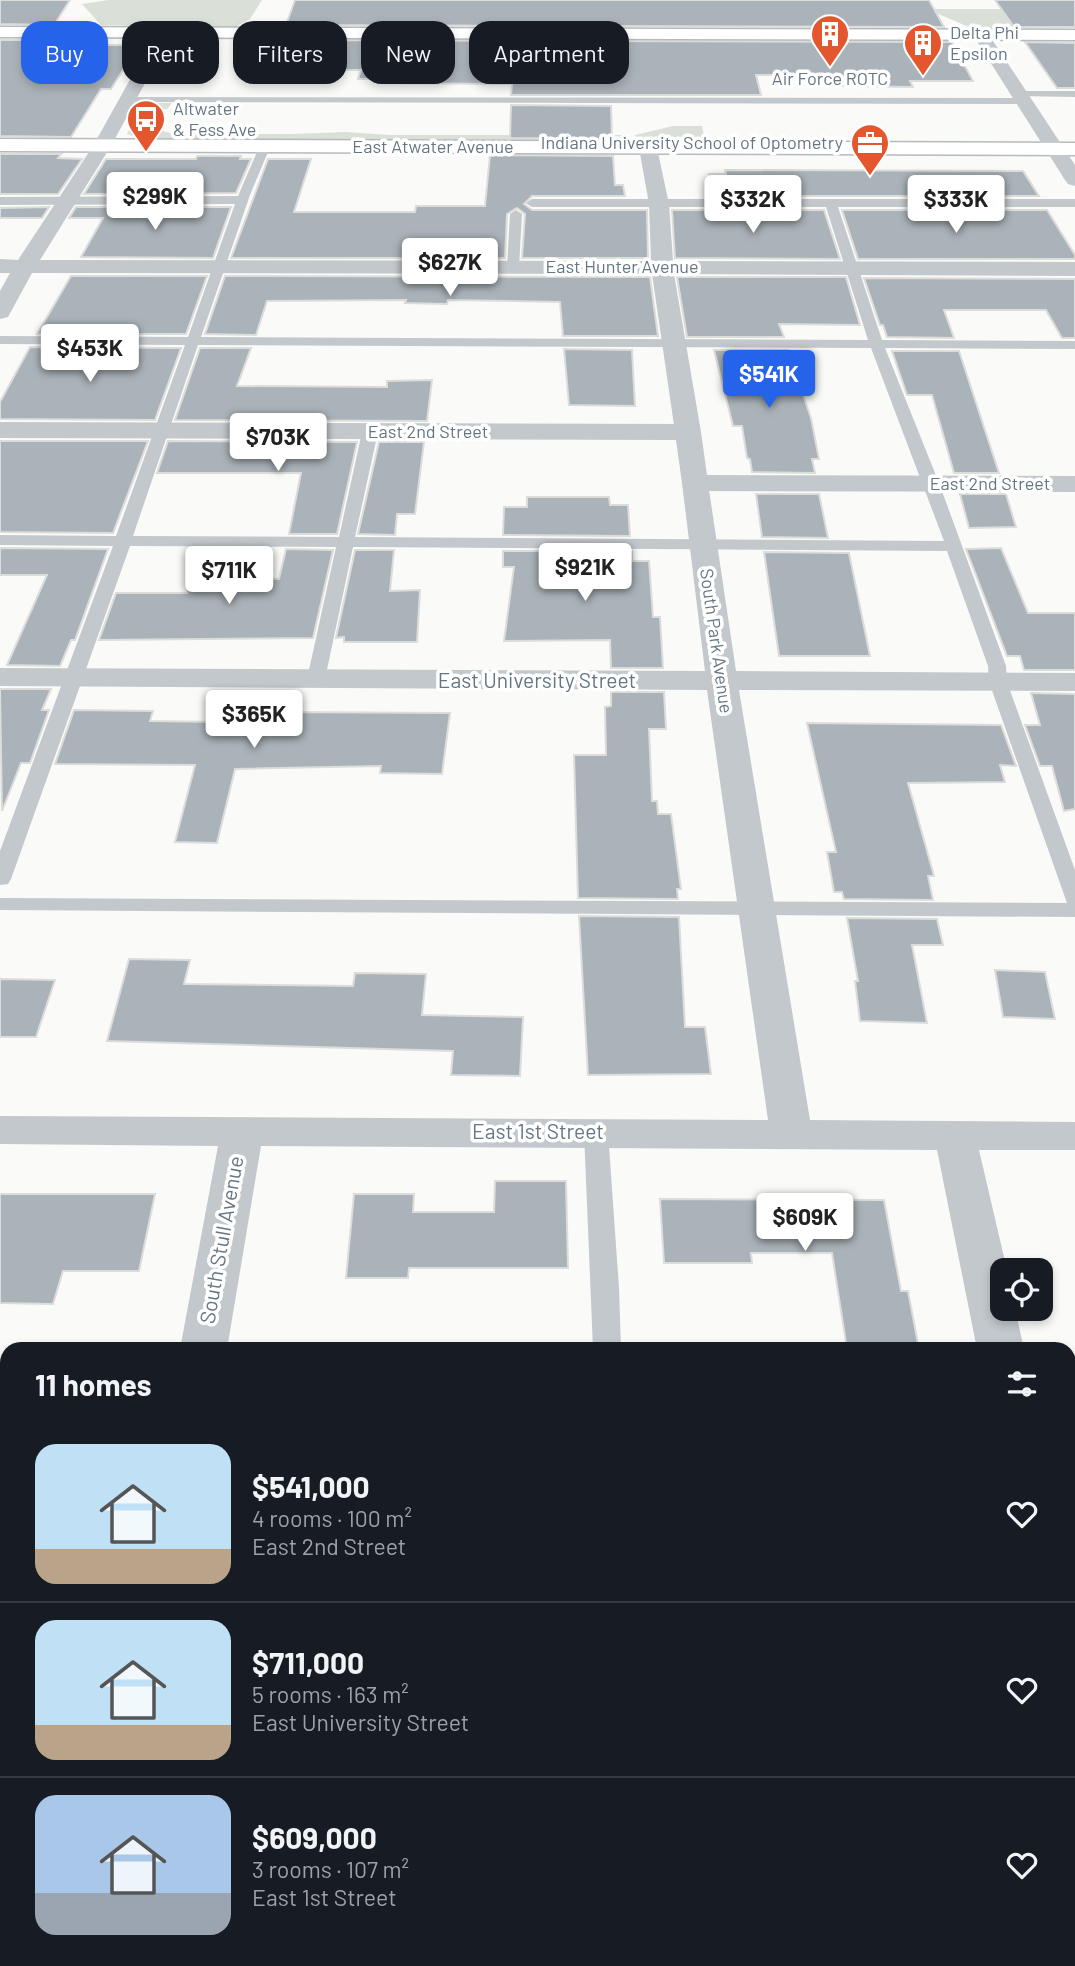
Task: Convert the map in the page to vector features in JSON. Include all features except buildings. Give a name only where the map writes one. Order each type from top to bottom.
[{"type":"main road","points":[[0,32],[122,33]]},
{"type":"main road","points":[[219,33],[1075,35]]},
{"type":"main road","name":"East Atwater Avenue","points":[[0,145],[1065,149]]},
{"type":"street","points":[[981,35],[1024,98],[1029,112],[1065,149],[1075,180]]},
{"type":"street","points":[[0,312],[25,266],[102,146],[136,84]]},
{"type":"street","name":"South Park Avenue","points":[[648,148],[659,204],[662,267],[688,432],[702,545],[790,1134]]},
{"type":"street","name":"East Hunter Avenue","points":[[0,266],[1075,269]]},
{"type":"street","name":"East 2nd Street","points":[[0,430],[688,432]]},
{"type":"street","name":"East 2nd Street","points":[[695,483],[1075,484]]},
{"type":"street","name":"East University Street","points":[[0,677],[1075,682]]},
{"type":"street","name":"East 1st Street","points":[[0,1130],[1075,1136]]},
{"type":"street","name":"South Stull Avenue","points":[[204,1342],[242,1132]]},
{"type":"street","points":[[955,1135],[1000,1342]]},
{"type":"lane","points":[[128,100],[1024,98],[1075,94]]},
{"type":"lane","points":[[0,879],[75,678],[264,147]]},
{"type":"lane","points":[[0,201],[243,200]]},
{"type":"lane","points":[[532,203],[1075,203]]},
{"type":"lane","points":[[831,204],[876,343],[931,483],[1075,900]]},
{"type":"lane","points":[[513,267],[516,214]]},
{"type":"lane","points":[[0,340],[1075,345]]},
{"type":"lane","points":[[316,679],[370,432]]},
{"type":"lane","points":[[0,540],[953,546]]},
{"type":"lane","points":[[0,904],[1075,910]]},
{"type":"lane","points":[[596,1132],[607,1342]]},
{"type":"shaded area","points":[[109,0],[262,0],[250,19],[233,21],[233,27],[219,27],[219,21],[122,21],[122,25],[108,25],[108,21],[97,21],[82,4]]},
{"type":"shaded area","points":[[927,9],[1046,9],[1060,28],[971,28]]},
{"type":"shaded area","points":[[172,103],[167,109],[150,110],[142,126],[177,134],[345,132],[390,135],[628,135],[628,140],[142,139],[127,134],[142,106]]},
{"type":"shaded area","points":[[673,126],[702,126],[705,141],[635,140],[635,135]]},
{"type":"place","name":"Air Force ROTC","points":[[830,68]]},
{"type":"place","name":"Delta Phi Epsilon","points":[[923,77]]},
{"type":"place","name":"Altwater & Fess Ave","points":[[146,153]]},
{"type":"place","name":"Indiana University School of Optometry","points":[[870,177]]}]
